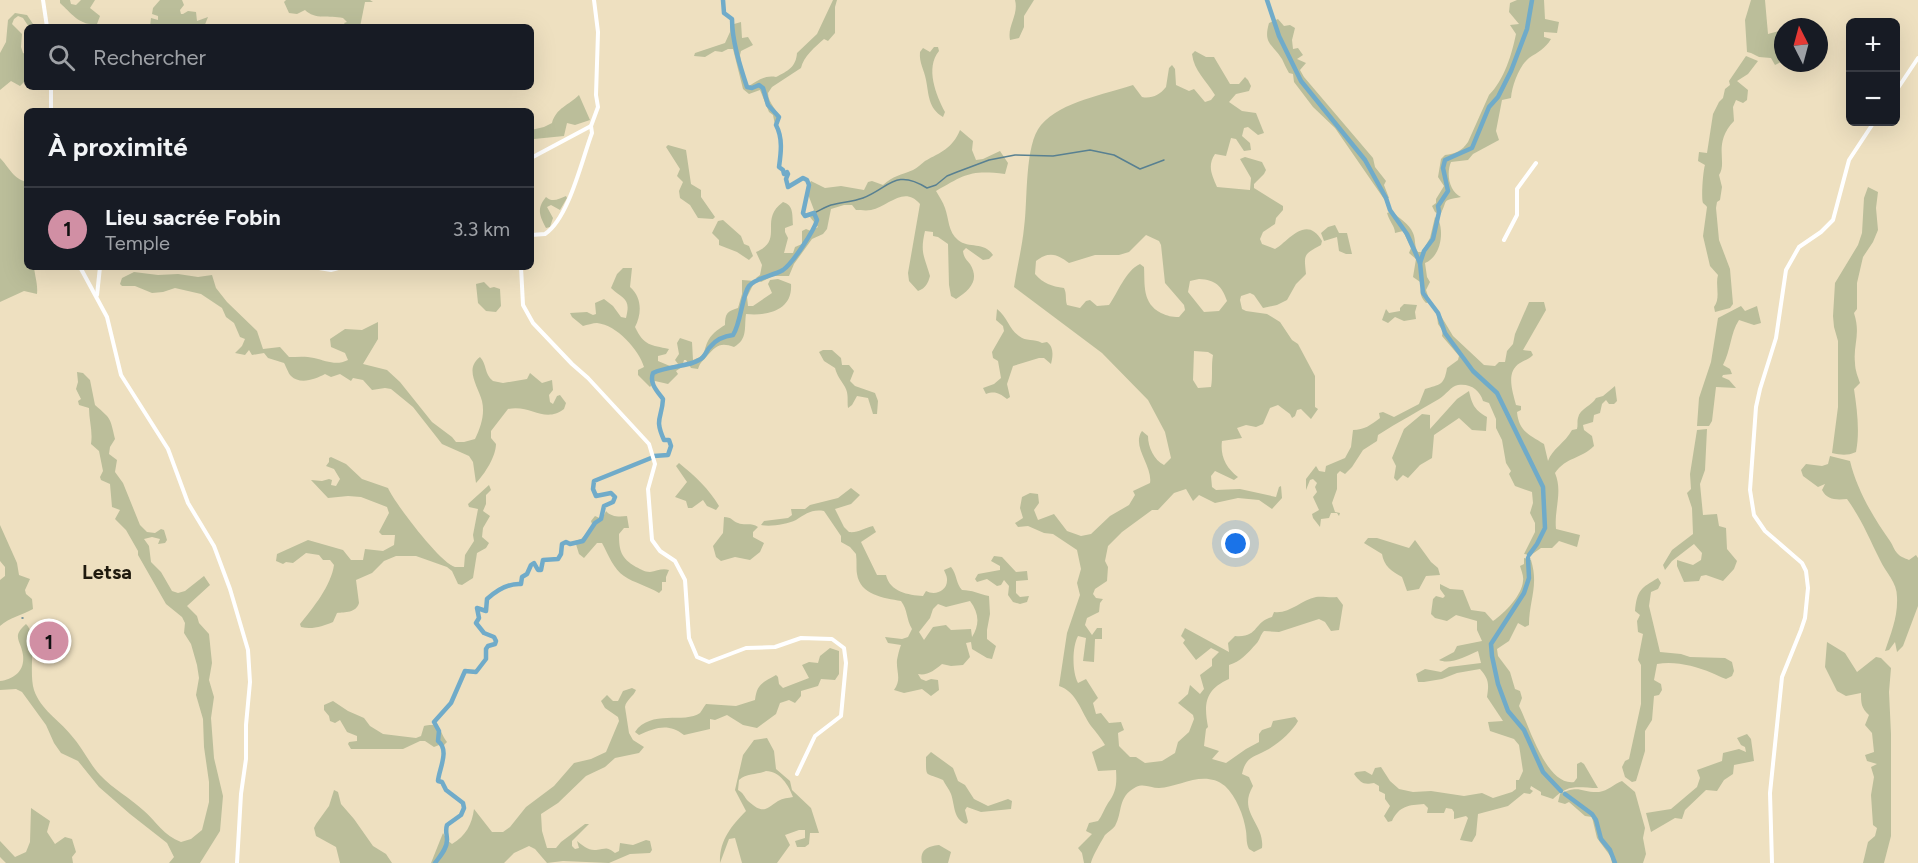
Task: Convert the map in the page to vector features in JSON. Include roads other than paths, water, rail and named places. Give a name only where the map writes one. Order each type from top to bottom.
[{"type":"street","points":[[43,0],[47,24]]},
{"type":"street","points":[[534,234],[548,232],[565,206],[577,180],[592,133],[591,126],[598,107],[596,95],[598,32],[594,0]]},
{"type":"street","points":[[1900,85],[1918,58]]},
{"type":"street","points":[[51,90],[51,108]]},
{"type":"street","points":[[534,156],[591,126]]},
{"type":"street","points":[[1772,863],[1770,793],[1782,677],[1805,618],[1808,588],[1806,571],[1802,562],[1765,531],[1754,515],[1750,490],[1756,407],[1776,338],[1786,270],[1799,247],[1821,232],[1833,220],[1848,160],[1871,126]]},
{"type":"street","points":[[1504,240],[1517,215],[1517,189],[1536,163]]},
{"type":"street","points":[[82,270],[97,296],[109,324],[121,375],[168,449],[188,503],[214,546],[230,589],[248,650],[250,682],[237,863]]},
{"type":"street","points":[[97,296],[100,270]]},
{"type":"street","points":[[520,270],[523,304],[533,323],[649,444],[655,464],[648,489],[652,540],[660,551],[675,561],[685,580],[689,638],[698,657],[709,662],[746,648],[775,647],[801,638],[832,639],[844,648],[846,663],[841,716],[815,736],[797,774]]},
{"type":"waterway","points":[[654,456],[668,455],[671,446],[669,440],[664,440],[659,427],[663,399],[653,384],[653,373],[694,362],[703,357],[715,342],[733,335],[749,286],[787,267],[817,220],[814,213],[805,216],[803,213],[809,185],[807,180],[803,178],[788,187],[786,179],[788,174],[787,172],[784,174],[779,167],[781,140],[776,125],[779,117],[768,105],[763,88],[759,85],[752,88],[747,87],[735,45],[732,19],[724,13],[723,0]]},
{"type":"waterway","points":[[1267,0],[1279,36],[1301,81],[1365,160],[1390,210],[1407,234],[1420,263]]},
{"type":"waterway","points":[[1529,555],[1545,528],[1543,487],[1497,393],[1473,371],[1445,333],[1438,313],[1423,293],[1420,263],[1424,251],[1433,239],[1439,212],[1438,206],[1448,191],[1443,168],[1445,160],[1472,148],[1489,107],[1498,97],[1511,71],[1527,29],[1532,0]]},
{"type":"waterway","points":[[814,213],[831,205],[863,198],[893,182],[907,180],[927,188],[957,172],[989,160],[1015,155],[1053,156],[1090,150],[1114,155],[1140,169],[1164,160]]},
{"type":"waterway","points":[[435,863],[446,846],[447,825],[461,815],[464,808],[463,803],[446,790],[442,782],[438,781],[444,754],[438,741],[439,731],[434,722],[451,703],[465,671],[476,672],[486,659],[486,649],[496,641],[494,637],[484,633],[476,623],[479,618],[477,608],[486,611],[487,599],[507,586],[521,584],[522,577],[527,574],[534,563],[538,570],[541,570],[543,560],[558,559],[562,544],[583,541],[595,523],[601,519],[604,506],[613,502],[615,497],[611,493],[596,496],[593,489],[594,481],[651,458]]},
{"type":"waterway","points":[[1528,558],[1529,578],[1524,593],[1491,644],[1492,656],[1498,684],[1508,711],[1524,730],[1543,772],[1561,791]]},
{"type":"waterway","points":[[1565,794],[1592,814],[1601,839],[1610,850],[1615,863]]},
{"type":"place","name":"Lieu sacrée Fobin","points":[[49,641]]},
{"type":"district","name":"Letsa","points":[[107,572]]}]
